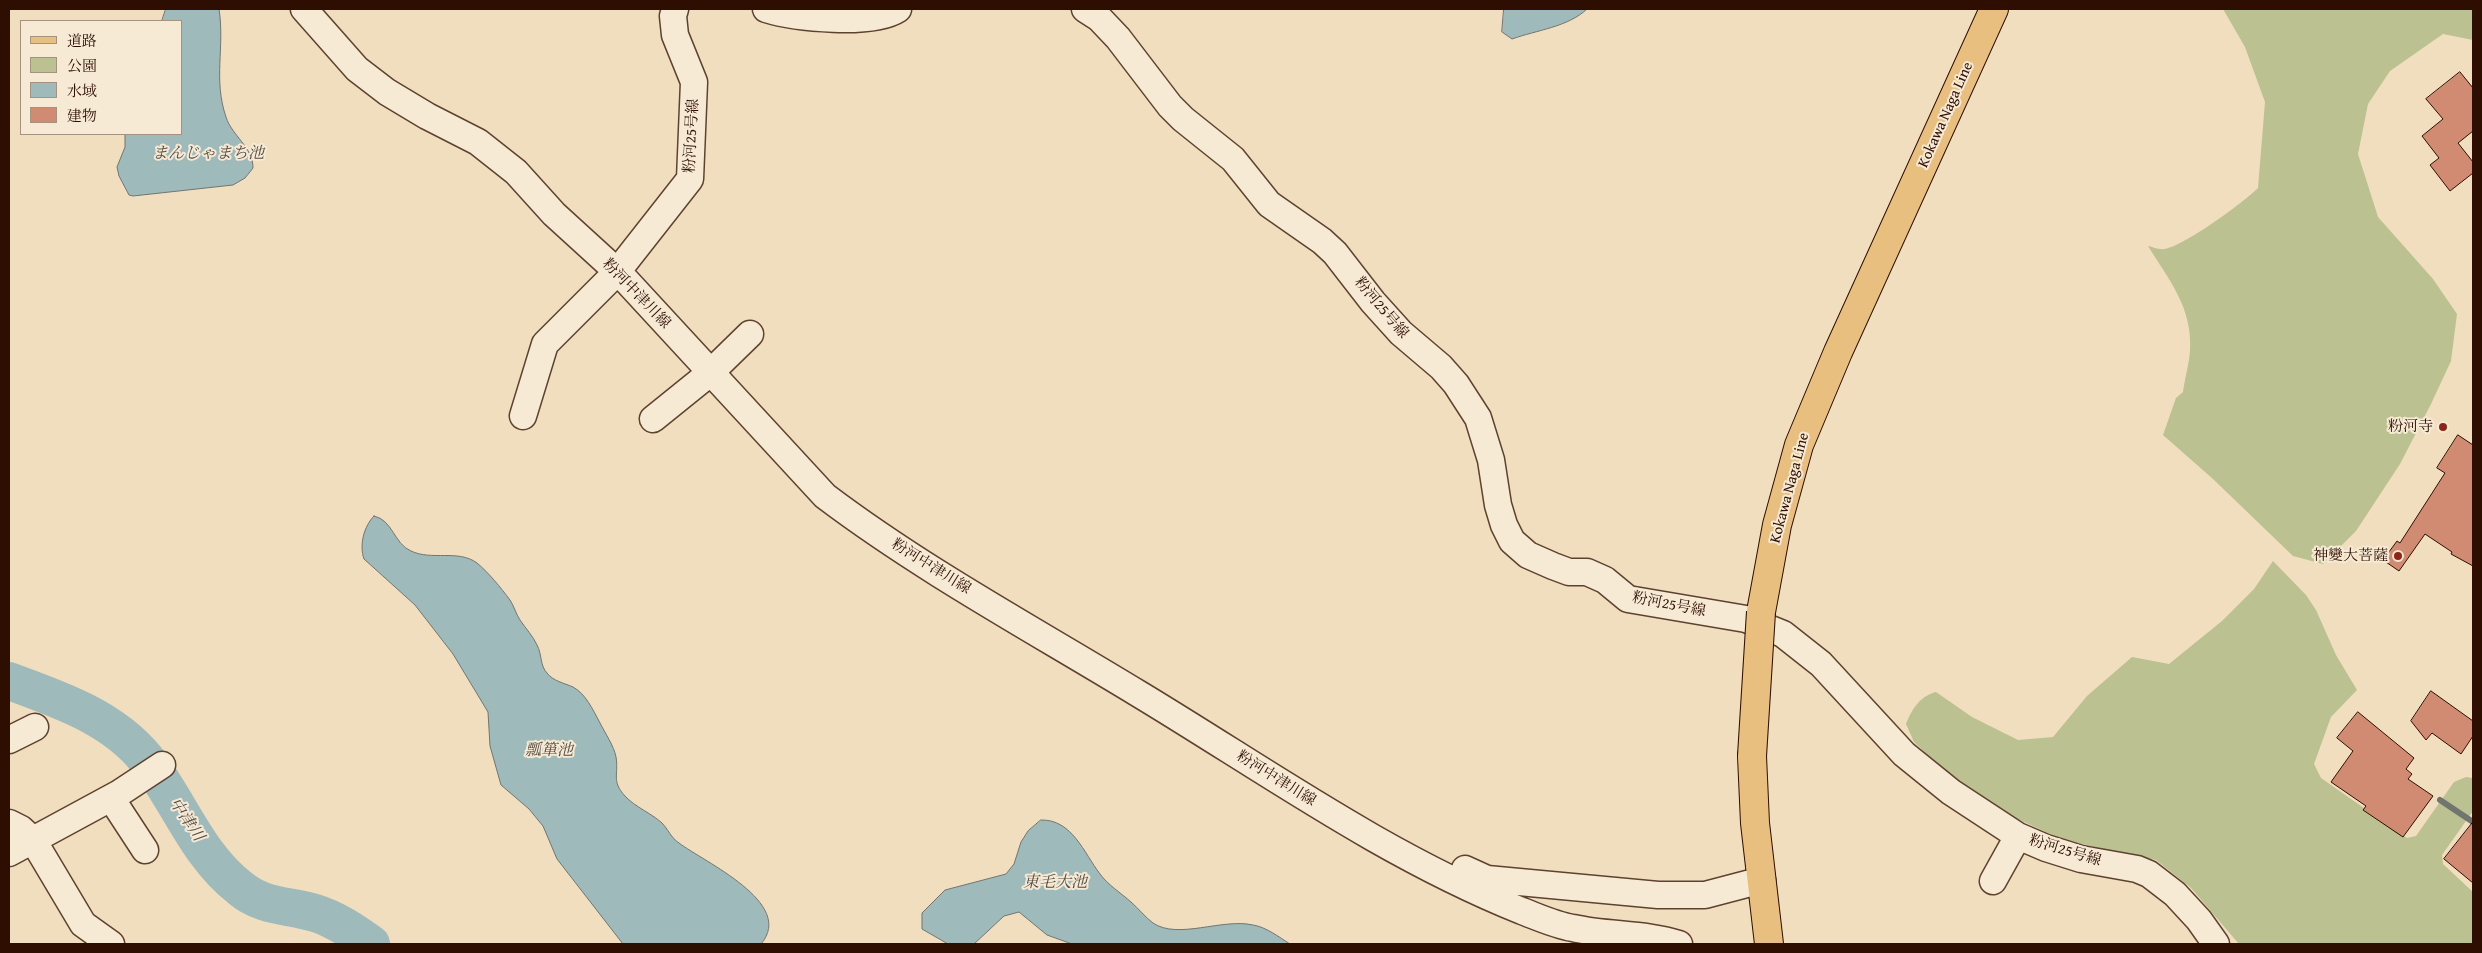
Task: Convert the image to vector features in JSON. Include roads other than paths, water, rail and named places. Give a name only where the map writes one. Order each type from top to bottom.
[{"type":"main road","name":"Kokawa Naga Line","points":[[1769,942],[1754,823],[1752,756],[1757,657],[1762,612],[1778,525],[1799,445],[1838,352],[1994,9]]},
{"type":"street","name":"粉河中津川線","points":[[304,9],[357,69],[387,92],[427,116],[478,142],[501,158],[554,214],[616,272],[710,373],[717,377],[825,496],[858,521],[1350,826],[1412,860],[1473,890],[1552,922],[1573,928],[1664,939],[1679,944]]},
{"type":"street","name":"粉河25号線","points":[[523,416],[544,344],[616,272],[690,179],[694,82],[675,35],[673,16],[675,9]]},
{"type":"street","points":[[766,9],[801,18],[837,19],[874,16],[898,9]]},
{"type":"street","name":"粉河25号線","points":[[1085,9],[1099,18],[1118,38],[1170,106],[1183,119],[1233,158],[1273,208],[1322,241],[1401,334],[1441,367],[1456,384],[1478,418],[1491,460],[1498,505],[1504,525],[1512,541],[1528,554],[1553,566],[1569,572],[1587,572],[1605,580],[1628,599],[1746,619],[1783,634],[1821,664],[1904,754],[1951,792],[2018,836],[2046,848],[2081,859],[2137,869],[2149,874],[2175,894],[2199,920],[2216,944]]},
{"type":"street","points":[[653,419],[710,373],[750,334]]},
{"type":"street","points":[[9,740],[35,727]]},
{"type":"street","points":[[9,853],[115,796],[162,765]]},
{"type":"street","points":[[115,796],[145,850]]},
{"type":"street","points":[[9,823],[21,829],[33,840],[83,924],[111,944]]},
{"type":"street","points":[[1993,881],[2018,836]]},
{"type":"street","points":[[1412,860],[1422,850],[1487,879],[1658,895],[1705,895],[1762,880]]},
{"type":"water","name":"まんじゃまち池","points":[[166,9],[219,9],[221,37],[220,89],[222,103],[229,124],[250,154],[253,168],[245,178],[233,185],[133,196],[129,195],[119,176],[117,167],[125,147],[125,135],[182,135],[182,20],[162,20]]},
{"type":"water","points":[[1504,9],[1587,9],[1562,24],[1512,39],[1502,32]]},
{"type":"water","name":"瓢箪池","points":[[374,516],[380,518],[390,527],[405,548],[419,554],[470,559],[490,576],[510,600],[520,620],[535,642],[539,649],[542,663],[549,676],[578,690],[592,708],[613,748],[617,763],[616,777],[618,786],[625,796],[662,823],[676,841],[725,872],[757,899],[766,914],[769,929],[761,944],[623,944],[557,859],[543,826],[529,809],[501,785],[490,746],[488,712],[453,654],[415,605],[364,559],[362,548],[363,536],[370,520]]},
{"type":"water","name":"東毛大池","points":[[1041,820],[1052,821],[1069,831],[1103,878],[1153,923],[1163,928],[1175,930],[1228,924],[1253,925],[1268,930],[1290,944],[1072,944],[1047,935],[1019,912],[1004,916],[974,944],[948,944],[922,929],[922,913],[945,890],[1006,874],[1014,864],[1021,842],[1028,831]]},
{"type":"waterway","name":"中津川","points":[[9,681],[83,711],[101,721],[132,744],[158,775],[189,827],[212,860],[225,875],[248,894],[266,902],[305,910],[330,919],[371,944]]},
{"type":"waterway","points":[[2440,800],[2473,822]]},
{"type":"place","name":"粉河寺","points":[[2443,427]]},
{"type":"place","name":"神變大菩薩","points":[[2398,556]]}]
